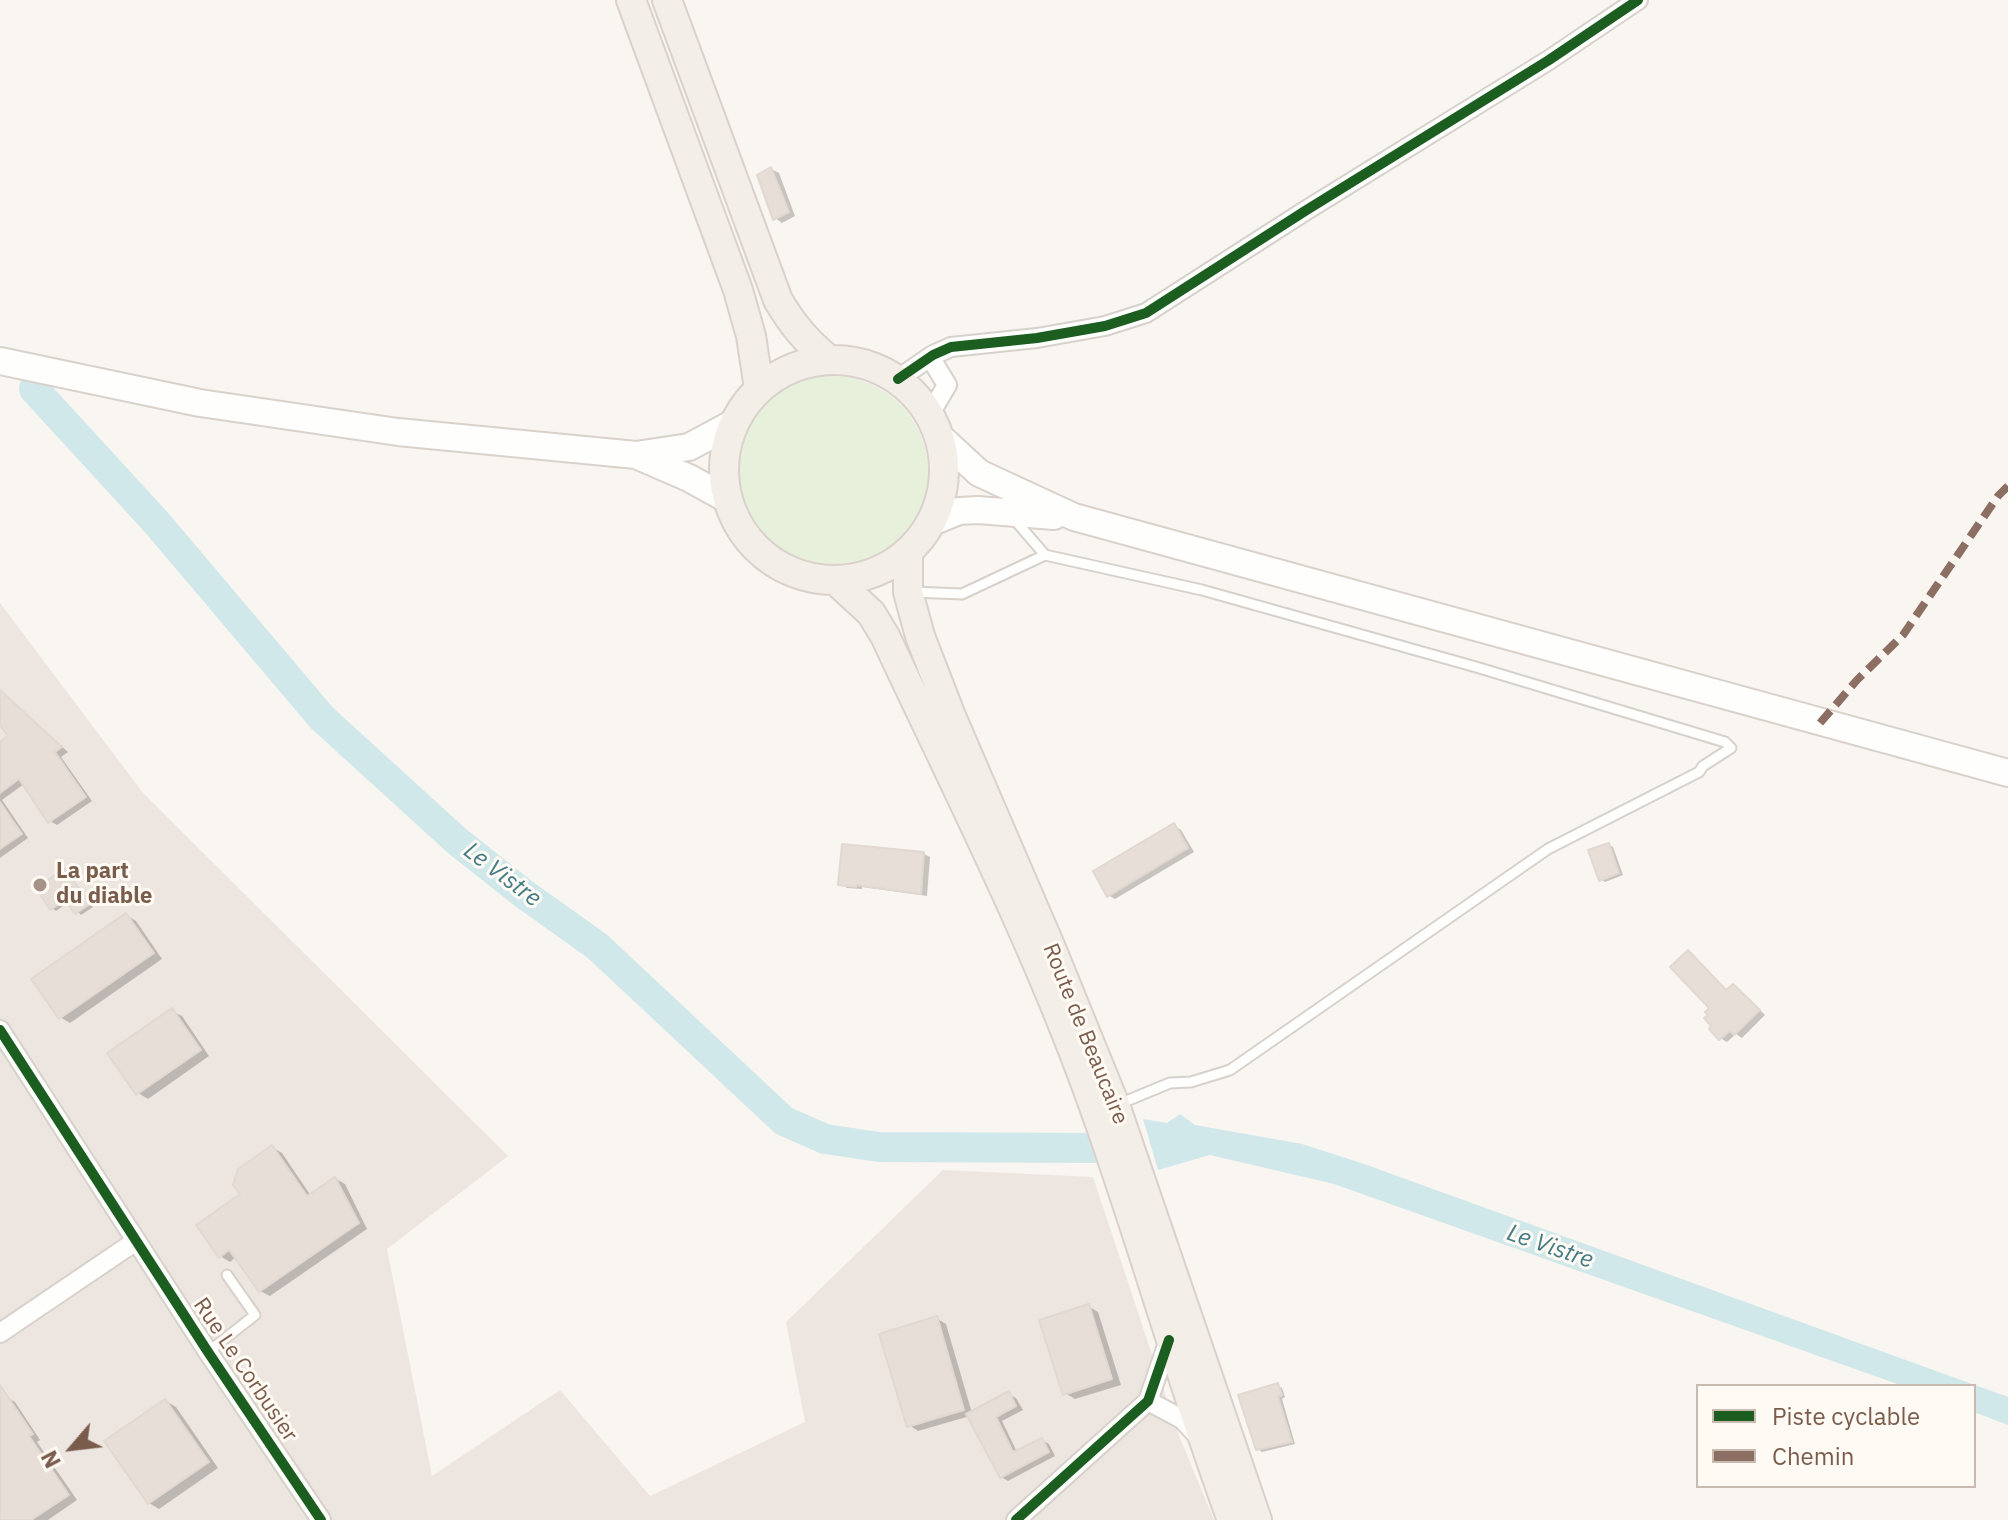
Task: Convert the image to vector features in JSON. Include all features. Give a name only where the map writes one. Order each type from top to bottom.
[{"type":"main road","points":[[631,0],[742,302],[759,388]]},
{"type":"main road","points":[[667,0],[778,300],[805,340],[828,359]]},
{"type":"main road","points":[[935,426],[945,478],[932,522],[908,553],[880,571],[856,579],[836,581],[810,578],[768,559],[740,528],[727,499],[723,462],[732,424],[759,388],[791,367],[828,359],[849,359],[898,379],[915,395],[935,426],[979,473],[1074,517],[2008,773]]},
{"type":"main road","points":[[0,361],[200,403],[398,432],[636,455],[689,447],[732,424]]},
{"type":"main road","points":[[636,455],[727,499]]},
{"type":"main road","points":[[932,522],[959,511],[978,510],[1074,517]]},
{"type":"main road","name":"Route de Beaucaire","points":[[908,553],[908,592],[920,636],[1115,1105],[1257,1520]]},
{"type":"main road","name":"Route de Beaucaire","points":[[836,581],[871,613],[885,636],[1021,929],[1097,1116],[1169,1340],[1232,1520]]},
{"type":"street","points":[[898,379],[951,347],[1037,338],[1105,326],[1146,313],[1537,68],[1638,0]]},
{"type":"street","points":[[930,357],[947,385],[935,426]]},
{"type":"street","name":"Rue Le Corbusier","points":[[0,1030],[208,1352],[321,1520]]},
{"type":"street","points":[[0,1333],[136,1241]]},
{"type":"street","points":[[1016,1520],[1148,1401],[1169,1340]]},
{"type":"street","points":[[1148,1401],[1182,1419],[1203,1441]]},
{"type":"lane","points":[[1009,513],[1045,555],[1202,590],[1415,649],[1725,742],[1731,748],[1699,772],[1548,849],[1230,1070],[1191,1082],[1170,1083],[1115,1105]]},
{"type":"lane","points":[[908,592],[962,594],[1045,555]]},
{"type":"lane","points":[[208,1352],[255,1315],[227,1275]]},
{"type":"shaded area","points":[[0,603],[143,793],[508,1156],[387,1249],[432,1476],[560,1390],[650,1496],[805,1422],[786,1322],[943,1170],[1093,1177],[1178,1433],[1214,1520],[0,1520]]},
{"type":"green space","points":[[832,376],[869,383],[900,404],[921,435],[928,472],[921,509],[900,540],[869,561],[832,568],[795,561],[764,540],[743,509],[736,472],[743,435],[764,404],[795,383]]},
{"type":"water","points":[[1180,1114],[1195,1125],[1302,1144],[1364,1164],[1972,1384],[1897,1384],[1334,1184],[1210,1155],[1158,1170],[1143,1119],[1167,1123]]},
{"type":"water","points":[[1976,1385],[2008,1397],[2008,1425],[1976,1413]]},
{"type":"building","points":[[771,167],[789,212],[773,220],[757,175]]},
{"type":"building","points":[[0,690],[62,747],[55,752],[86,797],[48,823],[19,779],[0,793],[0,742],[8,736],[0,725]]},
{"type":"building","points":[[0,802],[22,834],[0,849]]},
{"type":"building","points":[[1174,823],[1188,848],[1107,897],[1093,871]]},
{"type":"building","points":[[1609,843],[1619,873],[1599,881],[1588,850]]},
{"type":"building","points":[[842,844],[924,852],[921,894],[838,885]]},
{"type":"building","points":[[65,868],[90,904],[75,914],[65,900],[50,910],[36,888]]},
{"type":"building","points":[[126,913],[154,953],[59,1019],[31,979]]},
{"type":"building","points":[[1688,950],[1726,990],[1733,984],[1760,1010],[1734,1035],[1730,1031],[1719,1040],[1704,1018],[1709,1008],[1670,967]]},
{"type":"building","points":[[172,1008],[201,1050],[136,1095],[107,1053]]},
{"type":"building","points":[[272,1145],[307,1196],[335,1177],[359,1223],[259,1292],[229,1250],[219,1258],[196,1225],[240,1194],[233,1185],[238,1169]]},
{"type":"building","points":[[1089,1304],[1112,1379],[1063,1395],[1039,1320]]},
{"type":"building","points":[[937,1316],[964,1410],[907,1427],[879,1334]]},
{"type":"building","points":[[1278,1383],[1282,1395],[1278,1397],[1292,1442],[1256,1450],[1238,1395]]},
{"type":"building","points":[[0,1385],[33,1434],[29,1436],[69,1495],[31,1520],[0,1520]]},
{"type":"building","points":[[1009,1391],[1016,1406],[996,1417],[1013,1452],[1042,1438],[1049,1452],[1000,1478],[966,1414]]},
{"type":"building","points":[[165,1399],[209,1462],[148,1504],[104,1441]]},
{"type":"waterway","name":"Le Vistre","points":[[26,380],[34,389]]},
{"type":"waterway","name":"Le Vistre","points":[[34,389],[156,522],[322,718],[457,841],[597,946],[784,1121],[825,1139],[879,1147],[1094,1148]]},
{"type":"marked path","points":[[1820,723],[1857,680],[1903,635],[1998,496],[2008,486]]},
{"type":"cycle path","points":[[898,379],[933,355],[951,347],[1037,338],[1105,326],[1146,313],[1549,60],[1638,0]]},
{"type":"cycle path","points":[[0,1030],[208,1352],[321,1520]]},
{"type":"cycle path","points":[[1016,1520],[1148,1401],[1169,1340]]},
{"type":"place","name":"La part du diable","points":[[40,885]]}]
